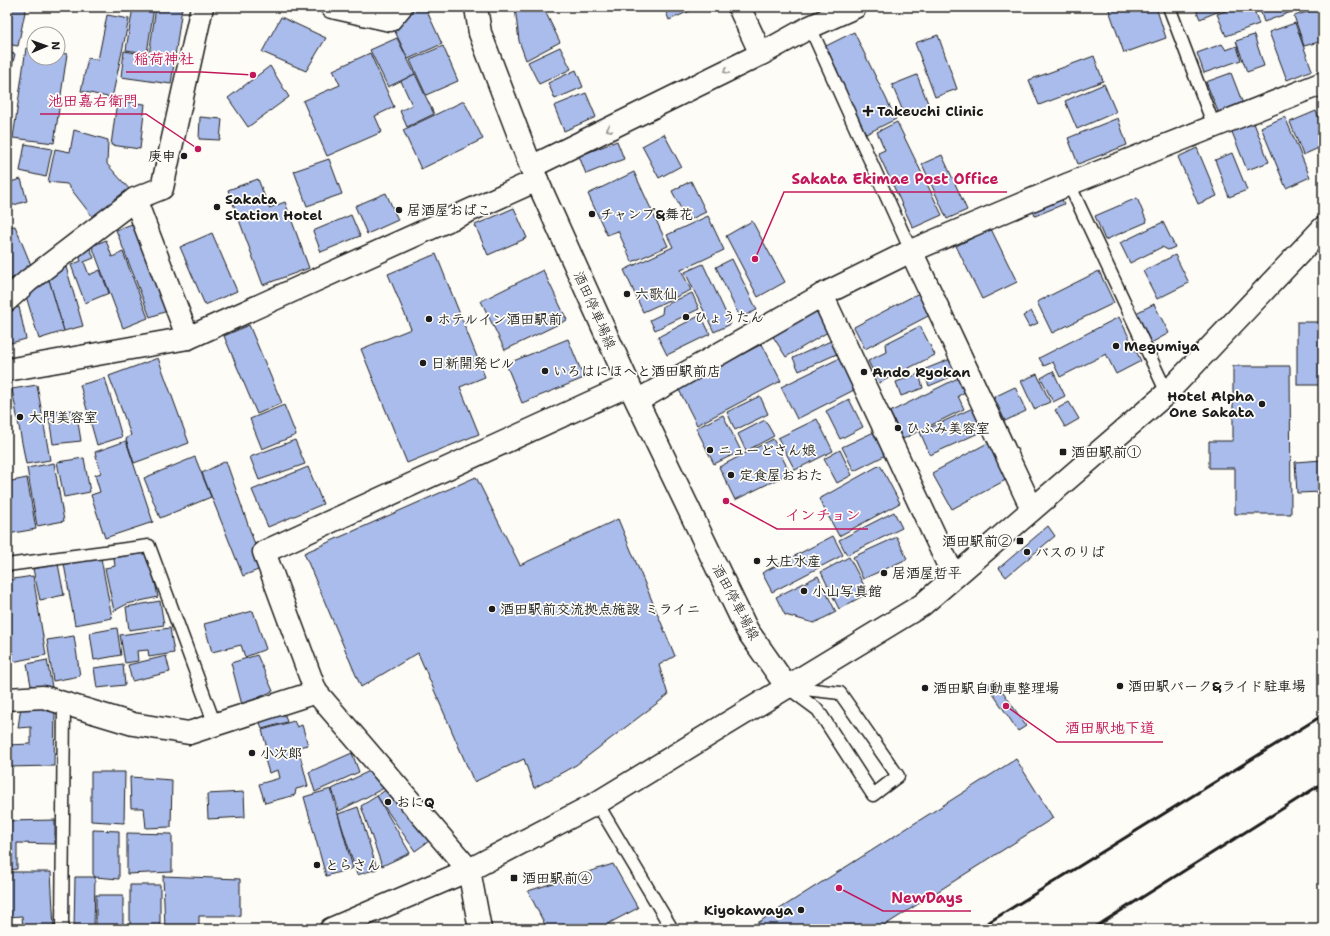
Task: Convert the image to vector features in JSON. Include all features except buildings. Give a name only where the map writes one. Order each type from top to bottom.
[{"type":"street","points":[[7,300],[28,281],[135,199],[162,188],[202,7]]},
{"type":"street","points":[[332,7],[390,20],[401,7]]},
{"type":"street","name":"酒田停車場線","points":[[476,7],[480,33],[534,174],[633,393],[747,630],[787,687]]},
{"type":"street","points":[[739,7],[761,54]]},
{"type":"street","points":[[7,370],[188,338],[534,174],[810,28],[855,7]]},
{"type":"street","points":[[480,929],[469,870],[316,692],[264,552],[633,393],[822,295],[911,251],[1069,184],[1323,83]]},
{"type":"street","points":[[135,199],[188,338]]},
{"type":"street","points":[[331,929],[469,870],[597,803],[922,605],[1167,393],[1320,240]]},
{"type":"street","points":[[911,251],[1032,509]]},
{"type":"street","points":[[822,295],[954,577]]},
{"type":"street","points":[[7,699],[43,698],[133,724],[189,733],[316,692]]},
{"type":"lane","points":[[1169,7],[1214,126]]},
{"type":"lane","points":[[810,28],[911,251]]},
{"type":"lane","points":[[1069,184],[1167,393]]},
{"type":"lane","points":[[7,565],[149,546],[215,724]]},
{"type":"lane","points":[[787,687],[840,693],[898,776],[873,795],[818,710],[787,687]]},
{"type":"lane","points":[[62,929],[64,704]]},
{"type":"lane","points":[[597,803],[672,929]]},
{"type":"railway","points":[[978,929],[1323,715]]},
{"type":"railway","points":[[1092,929],[1323,783]]},
{"type":"place","name":"稲荷神社","points":[[253,75]]},
{"type":"place","name":"Takeuchi Clinic","points":[[868,111]]},
{"type":"place","name":"池田嘉右衛門","points":[[198,149]]},
{"type":"place","name":"庚申","points":[[184,156]]},
{"type":"place","name":"Sakata Station Hotel","points":[[217,207]]},
{"type":"place","name":"居酒屋おばこ","points":[[399,210]]},
{"type":"place","name":"チャンプ&舞花","points":[[592,214]]},
{"type":"place","name":"Sakata Ekimae Post Office","points":[[755,259]]},
{"type":"place","name":"六歌仙","points":[[627,294]]},
{"type":"place","name":"ひょうたん","points":[[686,317]]},
{"type":"place","name":"ホテルイン酒田駅前","points":[[429,319]]},
{"type":"place","name":"Megumiya","points":[[1116,346]]},
{"type":"place","name":"日新開発ビル","points":[[423,363]]},
{"type":"place","name":"いろはにほへと酒田駅前店","points":[[545,371]]},
{"type":"place","name":"Ando Ryokan","points":[[864,372]]},
{"type":"place","name":"Hotel Alpha One Sakata","points":[[1262,404]]},
{"type":"place","name":"大門美容室","points":[[20,417]]},
{"type":"place","name":"ひふみ美容室","points":[[898,428]]},
{"type":"place","name":"ニューどさん娘","points":[[710,450]]},
{"type":"place","name":"酒田駅前①","points":[[1063,452]]},
{"type":"place","name":"定食屋おおた","points":[[731,475]]},
{"type":"place","name":"インチョン","points":[[726,501]]},
{"type":"place","name":"酒田駅前②","points":[[1020,541]]},
{"type":"place","name":"バスのりば","points":[[1027,552]]},
{"type":"place","name":"大庄水産","points":[[757,561]]},
{"type":"place","name":"居酒屋哲平","points":[[884,573]]},
{"type":"place","name":"小山写真館","points":[[804,591]]},
{"type":"place","name":"酒田駅前交流拠点施設 ミライニ","points":[[492,609]]},
{"type":"place","name":"酒田駅パーク&ライド駐車場","points":[[1120,686]]},
{"type":"place","name":"酒田駅自動車整理場","points":[[925,688]]},
{"type":"place","name":"酒田駅地下道","points":[[1006,706]]},
{"type":"place","name":"小次郎","points":[[252,753]]},
{"type":"place","name":"おにQ","points":[[388,802]]},
{"type":"place","name":"とらさん","points":[[317,865]]},
{"type":"place","name":"酒田駅前④","points":[[514,878]]},
{"type":"place","name":"NewDays","points":[[839,888]]},
{"type":"place","name":"Kiyokawaya","points":[[801,910]]}]
